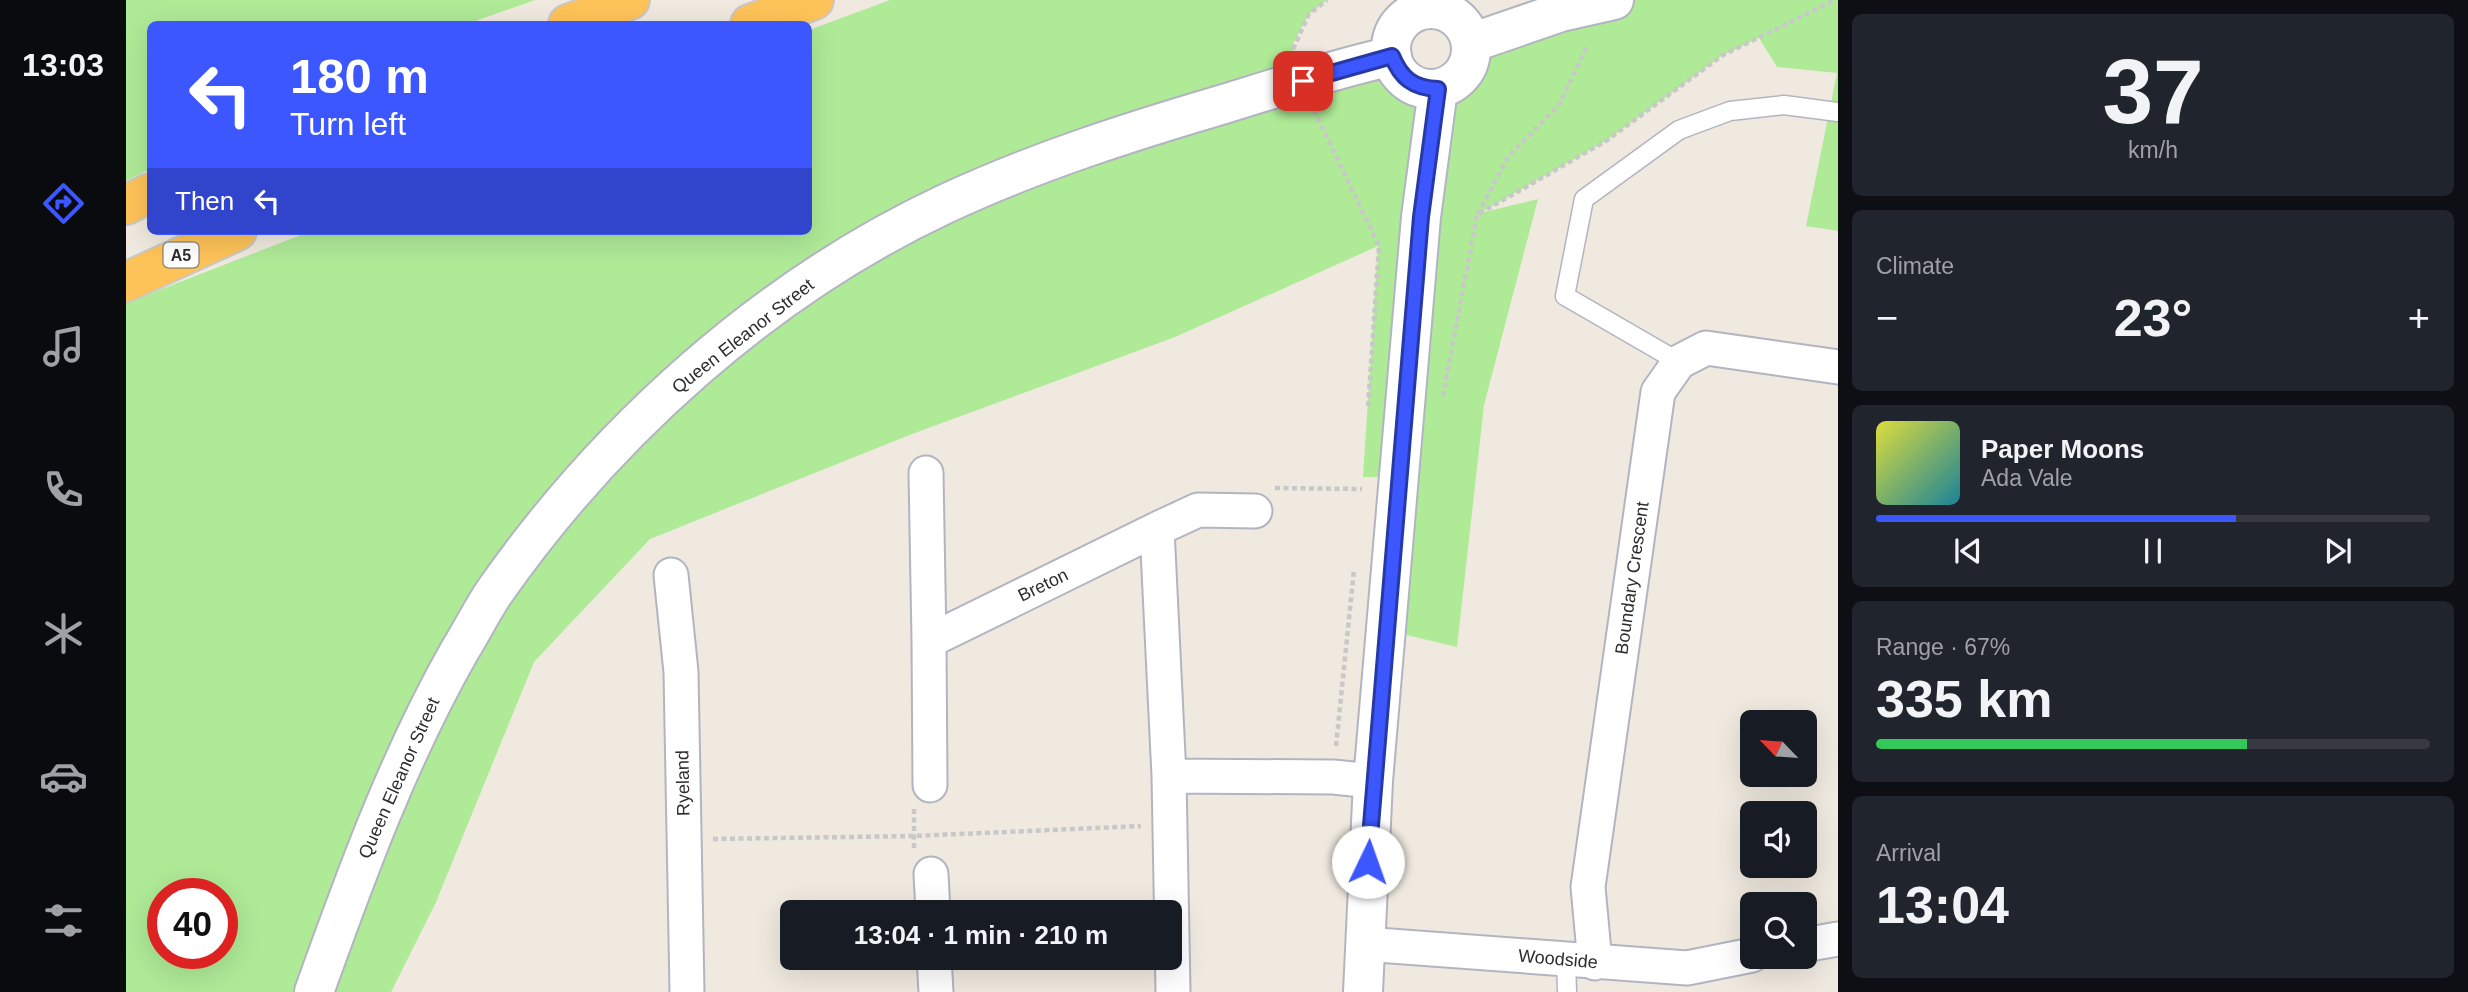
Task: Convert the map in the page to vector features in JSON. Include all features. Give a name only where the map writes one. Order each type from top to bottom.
[{"type":"highway","points":[[576,21],[630,0]]},
{"type":"highway","points":[[758,21],[814,0]]},
{"type":"highway","points":[[126,205],[147,194]]},
{"type":"highway","name":"A5","points":[[126,282],[228,235]]},
{"type":"street","points":[[1471,43],[1561,12],[1614,0]]},
{"type":"street","points":[[1440,5],[1465,28],[1471,43],[1466,68],[1457,80],[1438,89],[1423,89],[1408,82],[1398,71],[1392,56],[1396,31],[1404,20],[1440,5]]},
{"type":"street","name":"Queen Eleanor Street","points":[[314,992],[390,791],[431,702],[493,593],[603,459],[690,372],[782,301],[862,249],[945,204],[1102,140],[1392,56]]},
{"type":"street","points":[[1363,992],[1373,781],[1421,217],[1438,89]]},
{"type":"street","points":[[1678,362],[1706,348],[1838,367]]},
{"type":"street","name":"Boundary Crescent","points":[[1581,961],[1588,887],[1658,392],[1678,362]]},
{"type":"street","points":[[926,472],[930,785]]},
{"type":"street","name":"Breton","points":[[929,641],[1198,510],[1255,511]]},
{"type":"street","points":[[1157,529],[1169,776],[1173,992]]},
{"type":"street","name":"Ryeland","points":[[671,575],[681,671],[687,992]]},
{"type":"street","points":[[1169,776],[1333,777],[1373,781]]},
{"type":"street","points":[[931,874],[932,900]]},
{"type":"street","points":[[1817,943],[1838,939]]},
{"type":"street","name":"Woodside","points":[[1364,944],[1687,968],[1740,957]]},
{"type":"street","points":[[935,970],[936,992]]},
{"type":"lane","points":[[1678,362],[1565,296],[1584,199],[1679,130],[1730,111],[1784,105],[1838,112]]},
{"type":"lane","points":[[1567,992],[1581,961]]},
{"type":"path","points":[[1327,0],[1310,14],[1292,46],[1316,118],[1379,246],[1368,409]]},
{"type":"path","points":[[1477,215],[1508,157],[1559,105],[1587,46]]},
{"type":"path","points":[[1361,503],[1363,477]]},
{"type":"path","points":[[1255,511],[1269,488],[1362,489]]},
{"type":"path","points":[[1333,777],[1355,557]]},
{"type":"path","points":[[930,785],[914,801],[914,836],[915,859],[931,874]]},
{"type":"path","points":[[684,839],[914,836],[1169,825]]},
{"type":"green space","points":[[126,0],[535,0],[476,21],[147,21],[147,170],[126,181]]},
{"type":"green space","points":[[890,0],[1327,0],[1309,14],[1292,46],[1303,81],[1398,71],[1420,87],[1431,89],[1451,83],[1466,65],[1471,51],[1614,0],[1838,0],[1838,231],[1806,226],[1837,73],[1777,67],[1759,38],[1723,55],[1606,141],[1480,213],[1538,199],[1484,405],[1457,647],[1398,633],[1401,477],[1363,477],[1378,246],[1175,337],[912,434],[650,539],[534,662],[436,902],[391,992],[126,992],[126,303],[301,235],[812,235],[812,29]]},
{"type":"route","points":[[1303,81],[1392,56],[1398,71],[1408,82],[1423,89],[1438,89],[1421,217],[1368,862]]}]
